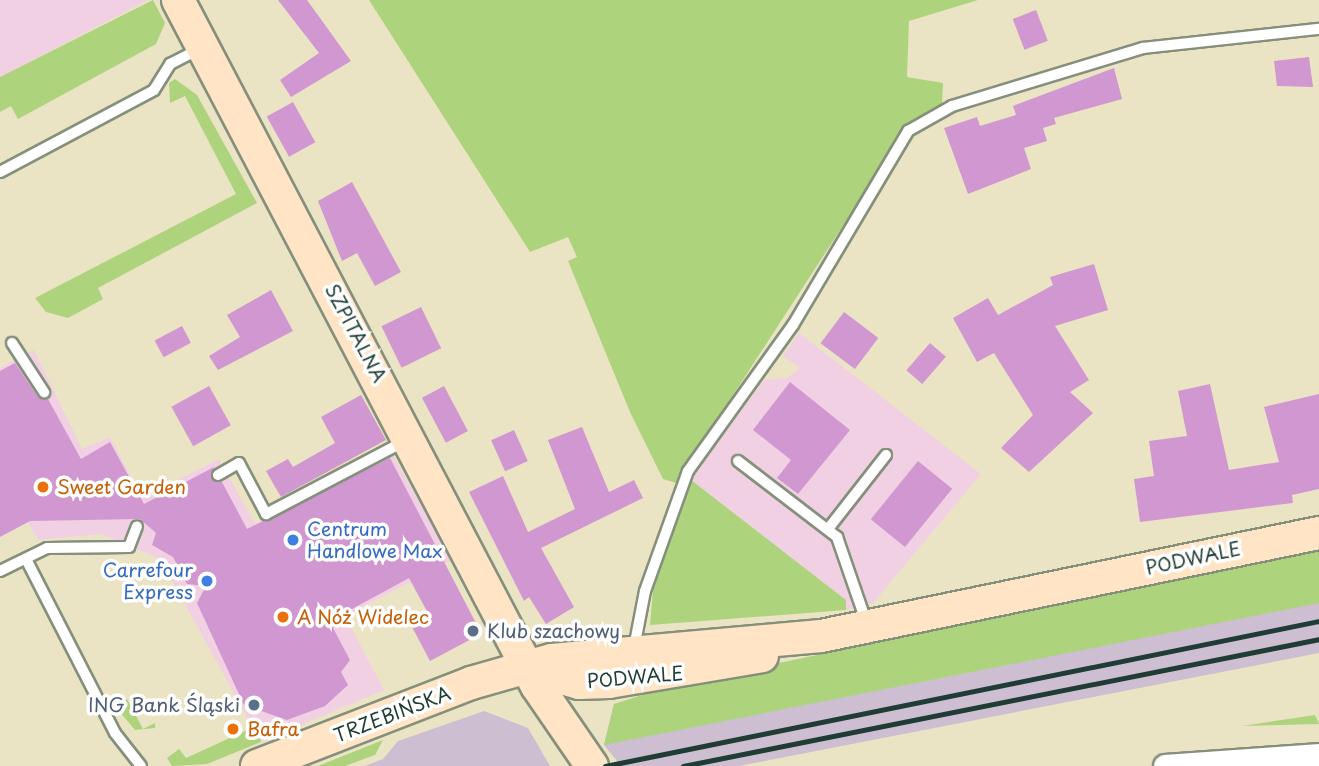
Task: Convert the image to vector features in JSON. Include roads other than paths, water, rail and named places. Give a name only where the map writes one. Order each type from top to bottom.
[{"type":"street","name":"SZPITALNA","points":[[178,0],[412,437],[530,669],[592,766]]},
{"type":"street","name":"PODWALE","points":[[530,669],[579,683],[669,676],[821,636],[1319,533]]},
{"type":"street","name":"PODWALE","points":[[530,669],[634,652],[821,636]]},
{"type":"street","name":"TRZEBIŃSKA","points":[[257,766],[471,683],[530,669]]},
{"type":"street","points":[[1165,766],[1319,755]]},
{"type":"lane","points":[[634,652],[645,591],[688,471],[793,326],[908,131],[952,106],[1143,48],[1319,29]]},
{"type":"lane","points":[[0,172],[154,90],[170,64],[203,46]]},
{"type":"lane","points":[[12,343],[44,392]]},
{"type":"lane","points":[[218,475],[239,463],[266,514],[412,437]]},
{"type":"lane","points":[[828,529],[886,455]]},
{"type":"lane","points":[[738,461],[828,529],[846,555],[868,626]]},
{"type":"lane","points":[[0,571],[59,547],[128,547],[137,526]]},
{"type":"lane","points":[[26,559],[115,733],[141,766]]},
{"type":"railway","points":[[605,766],[1319,621]]},
{"type":"railway","points":[[683,766],[1319,639]]},
{"type":"place","name":"Sweet Garden","points":[[43,487]]},
{"type":"place","name":"Centrum Handlowe Max","points":[[293,540]]},
{"type":"place","name":"Carrefour Express","points":[[207,581]]},
{"type":"place","name":"A Nóż Widelec","points":[[283,617]]},
{"type":"place","name":"Klub szachowy","points":[[473,631]]},
{"type":"place","name":"ING Bank Śląski","points":[[254,705]]},
{"type":"place","name":"Bafra","points":[[233,729]]}]
